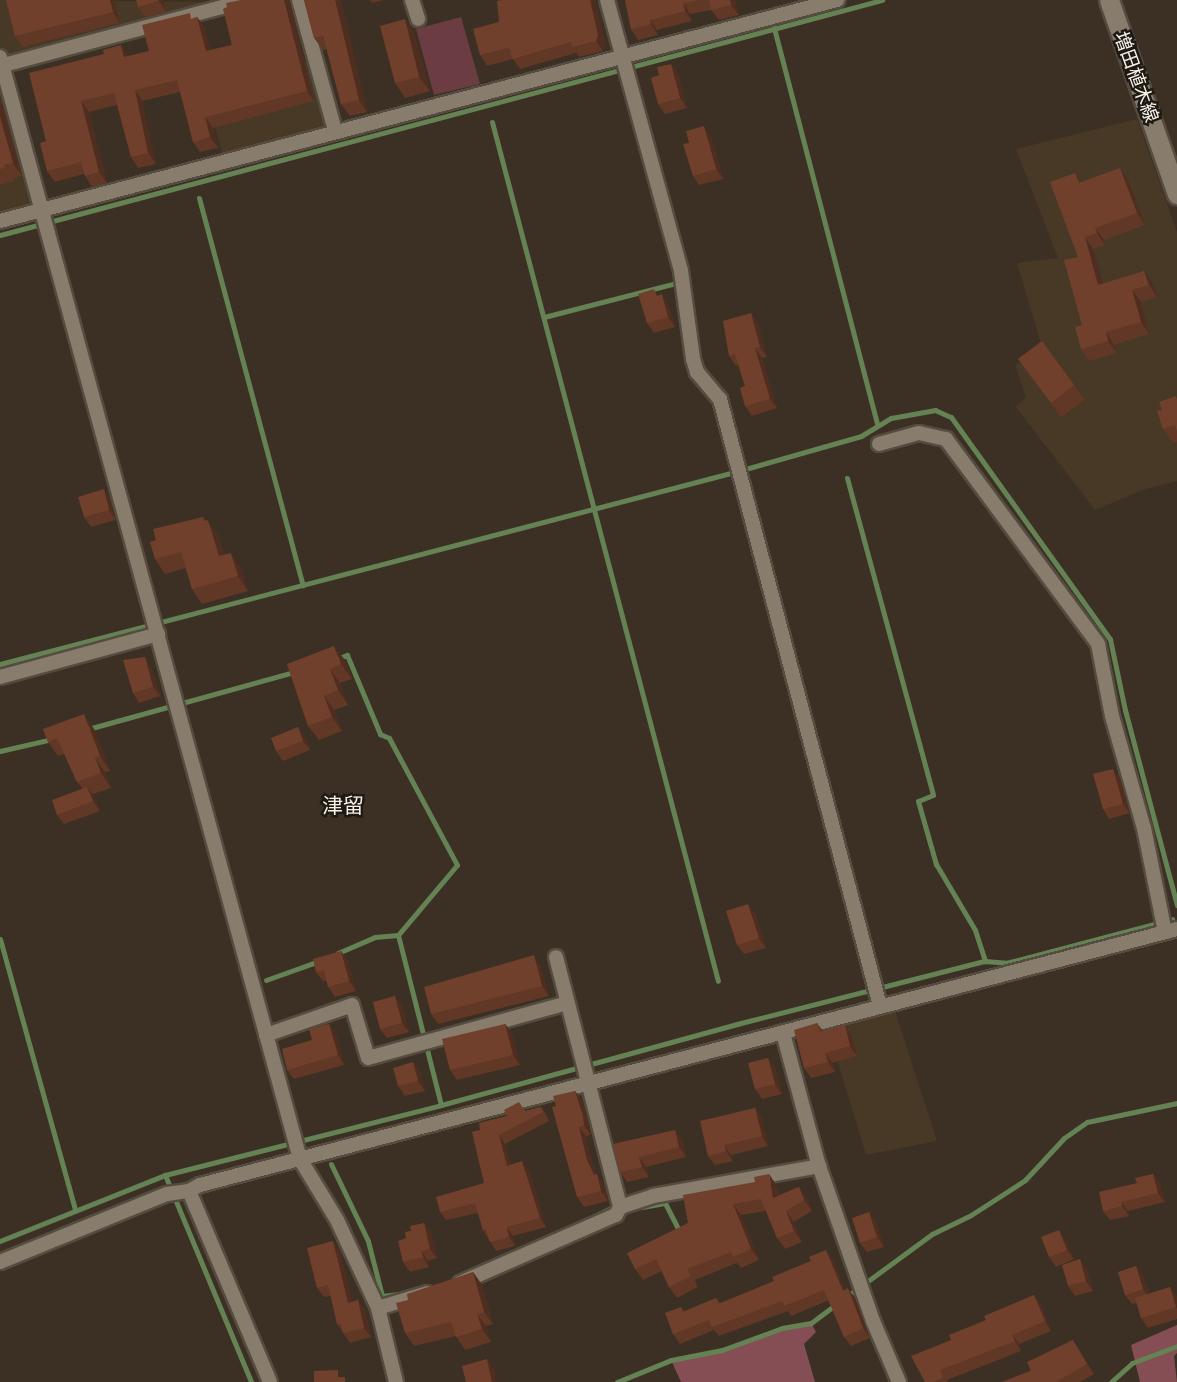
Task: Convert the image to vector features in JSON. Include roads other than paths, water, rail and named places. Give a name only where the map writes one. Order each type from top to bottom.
[{"type":"street","points":[[248,0],[1,62],[300,1159],[337,1220],[378,1308],[396,1382]]},
{"type":"street","points":[[299,0],[335,131]]},
{"type":"street","points":[[412,0],[418,19]]},
{"type":"street","points":[[607,0],[681,271],[693,359],[697,372],[720,400],[880,1006]]},
{"type":"street","points":[[0,221],[43,218],[335,131],[625,64],[837,0]]},
{"type":"street","name":"増田植木線","points":[[1108,0],[1177,194]]},
{"type":"street","points":[[0,1262],[200,1185],[588,1080],[783,1033],[1168,927],[1130,770],[1112,716],[1098,644],[946,439],[919,433],[884,442]]},
{"type":"street","points":[[0,677],[156,627]]},
{"type":"street","points":[[556,957],[583,1058],[618,1211]]},
{"type":"street","points":[[266,1035],[352,1005],[368,1058],[568,1003]]},
{"type":"street","points":[[783,1033],[819,1166],[899,1382]]},
{"type":"street","points":[[378,1308],[470,1280],[653,1196],[819,1166]]},
{"type":"street","points":[[178,1192],[270,1382]]},
{"type":"waterway","points":[[0,235],[882,0]]},
{"type":"waterway","points":[[774,28],[877,424]]},
{"type":"waterway","points":[[492,122],[718,981]]},
{"type":"waterway","points":[[199,198],[303,585]]},
{"type":"waterway","points":[[544,317],[676,283]]},
{"type":"waterway","points":[[0,664],[742,470],[861,436],[891,418],[935,410],[951,417],[1110,639],[1125,710],[1177,905]]},
{"type":"waterway","points":[[847,478],[933,795],[918,801],[936,864],[975,930],[985,961]]},
{"type":"waterway","points":[[337,659],[347,655],[380,734],[389,738],[457,865],[398,935],[441,1105]]},
{"type":"waterway","points":[[88,729],[294,672]]},
{"type":"waterway","points":[[0,751],[52,739]]},
{"type":"waterway","points":[[165,1175],[441,1105],[737,1024],[985,961],[1006,963],[1172,919]]},
{"type":"waterway","points":[[338,953],[375,937],[398,935]]},
{"type":"waterway","points":[[0,939],[75,1210]]},
{"type":"waterway","points":[[266,980],[319,961]]},
{"type":"waterway","points":[[846,1297],[932,1234],[971,1215],[1025,1180],[1064,1138],[1087,1122],[1177,1103]]},
{"type":"waterway","points":[[331,1164],[368,1241],[382,1296],[405,1293]]},
{"type":"waterway","points":[[0,1241],[165,1175],[251,1382]]},
{"type":"waterway","points":[[642,1207],[665,1203],[680,1232]]},
{"type":"waterway","points":[[570,1228],[611,1208],[619,1210]]},
{"type":"waterway","points":[[617,1382],[671,1360],[722,1350],[782,1328],[811,1323],[835,1305]]},
{"type":"waterway","points":[[1111,1382],[1132,1363],[1177,1346]]},
{"type":"district","name":"津留","points":[[343,806]]}]
